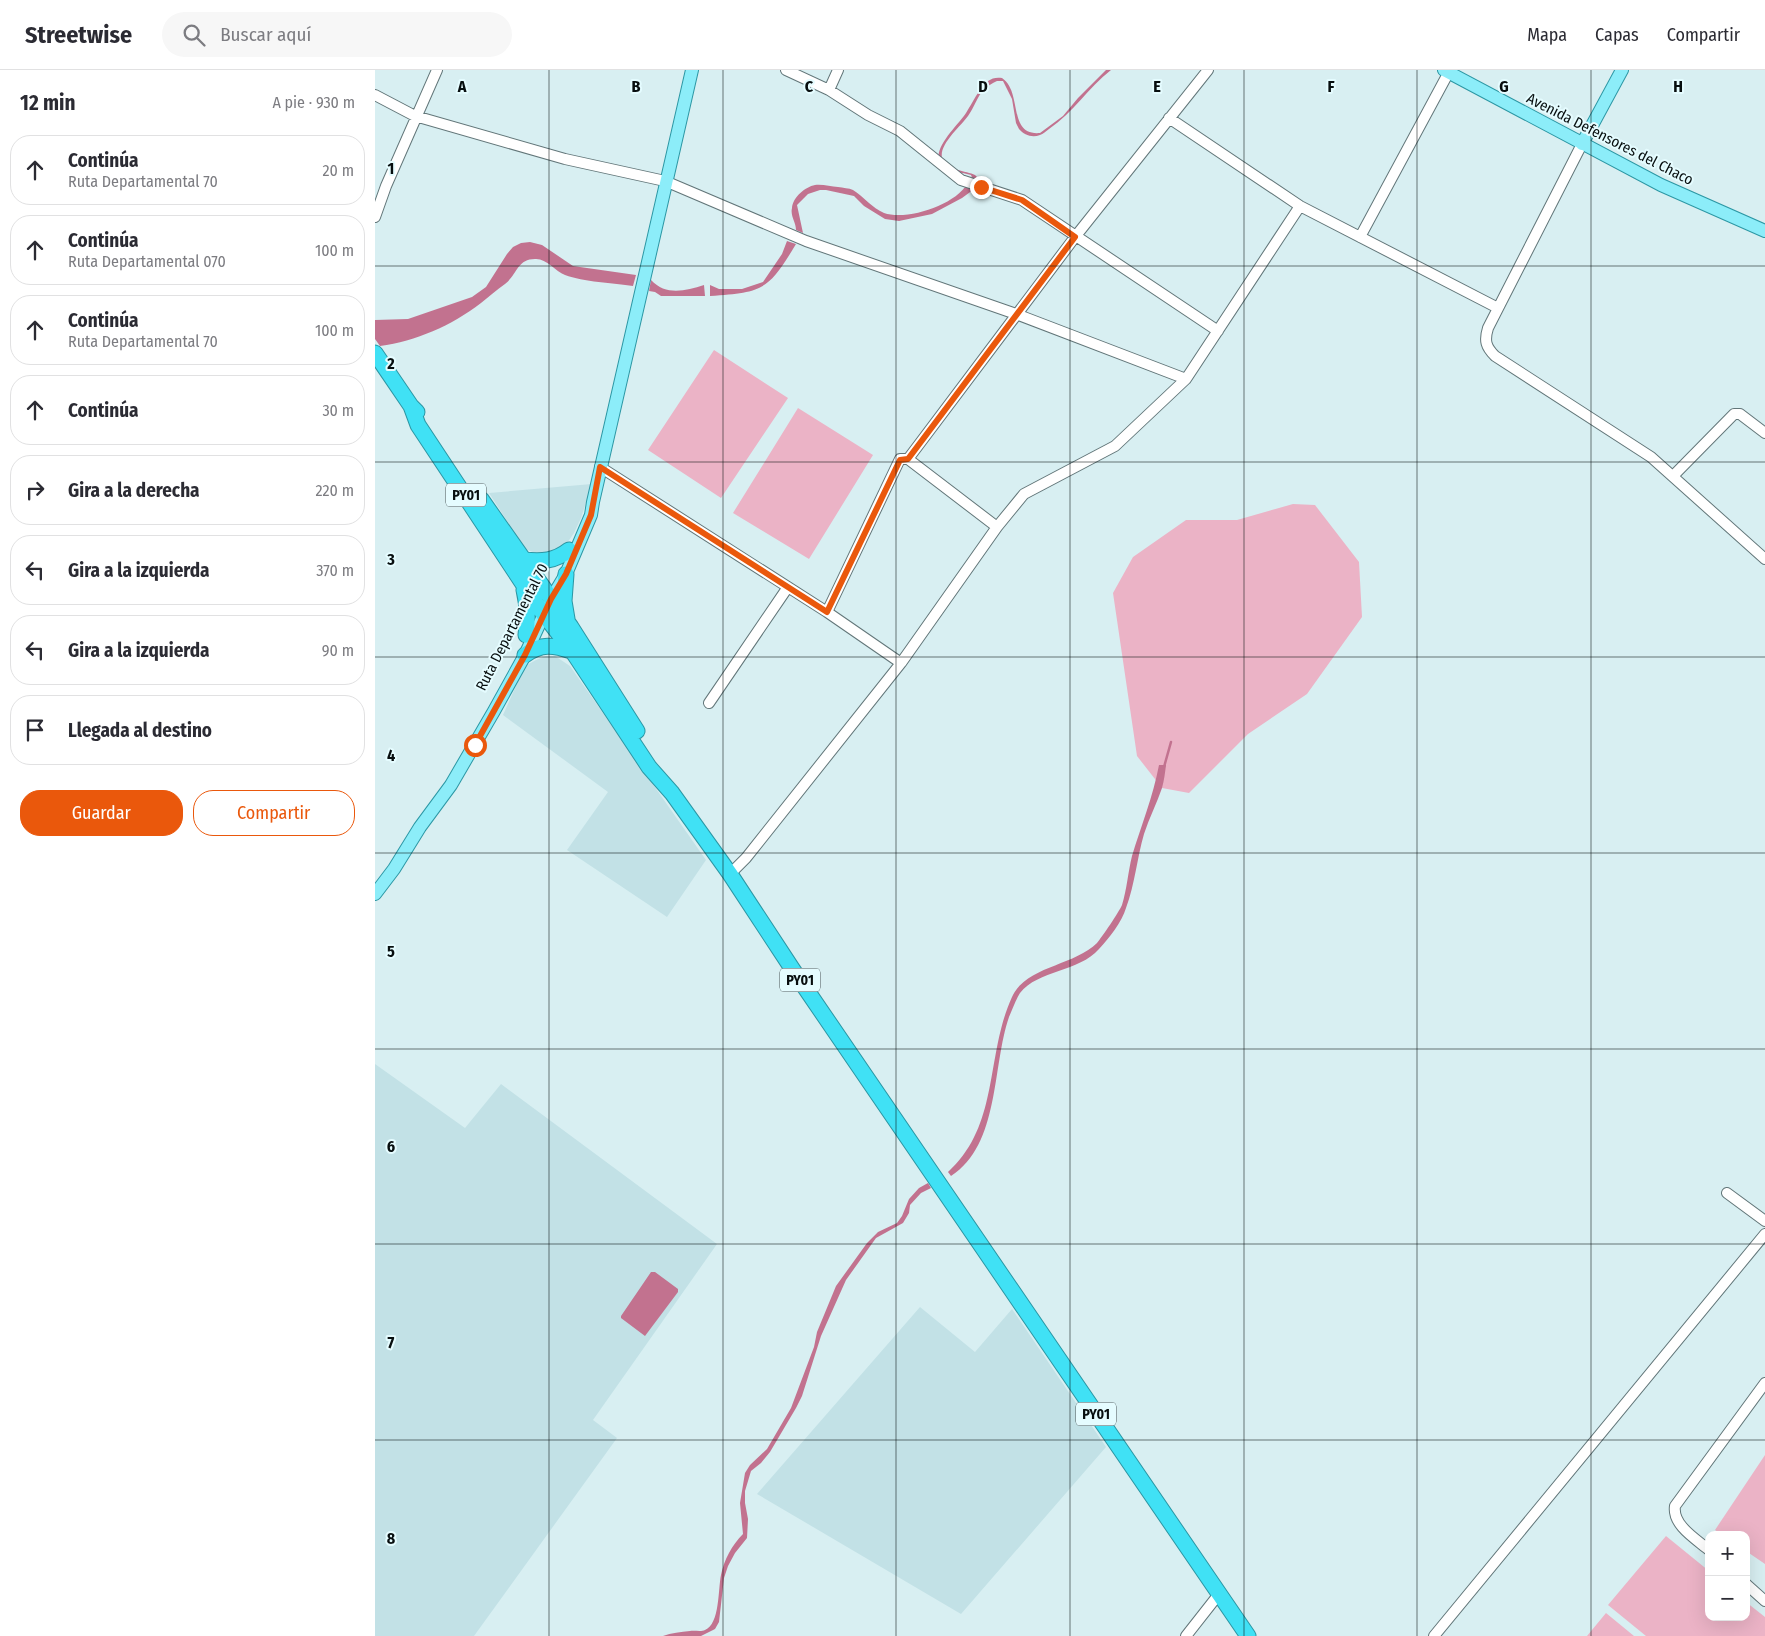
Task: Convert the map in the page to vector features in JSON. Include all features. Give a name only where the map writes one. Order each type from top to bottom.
[{"type":"highway","name":"PY01","points":[[375,353],[411,406],[425,421],[524,560],[545,604],[571,651],[649,767],[673,793]]},
{"type":"highway","name":"PY01","points":[[411,406],[418,425],[515,568],[523,584],[571,627],[655,759],[673,793],[1248,1636]]},
{"type":"highway","points":[[524,560],[538,562],[553,560],[569,550]]},
{"type":"highway","points":[[566,574],[564,601],[571,627]]},
{"type":"highway","points":[[523,584],[528,606],[526,635]]},
{"type":"highway","points":[[525,655],[542,646],[556,646],[571,651]]},
{"type":"main road","points":[[593,502],[665,181],[692,70]]},
{"type":"main road","points":[[1581,144],[1622,70]]},
{"type":"main road","name":"Avenida Defensores del Chaco","points":[[1447,71],[1661,185],[1765,231]]},
{"type":"main road","name":"Ruta Departamental 70","points":[[545,604],[586,511],[593,502]]},
{"type":"main road","name":"Ruta Departamental 70","points":[[375,894],[451,785],[489,719],[489,708],[526,635],[566,574],[591,515],[593,502]]},
{"type":"main road","points":[[489,719],[525,655],[545,604]]},
{"type":"street","points":[[375,217],[415,116],[437,70]]},
{"type":"street","points":[[786,70],[829,90],[869,115],[901,131],[961,180],[1022,200],[1218,331]]},
{"type":"street","points":[[829,90],[838,70]]},
{"type":"street","points":[[908,459],[1075,237],[1208,70]]},
{"type":"street","points":[[1360,237],[1447,71]]},
{"type":"street","points":[[375,95],[415,116],[565,159],[665,181],[782,232],[1016,314],[1186,378]]},
{"type":"street","points":[[1169,118],[1300,206],[1498,308]]},
{"type":"street","points":[[1581,144],[1498,308],[1485,339],[1487,349],[1651,457],[1765,559]]},
{"type":"street","points":[[730,874],[746,858],[901,663],[997,527],[1024,494],[1115,446],[1186,378],[1300,206]]},
{"type":"street","points":[[1673,476],[1734,414],[1740,414],[1765,433]]},
{"type":"street","points":[[827,612],[900,460],[908,459],[997,527]]},
{"type":"street","points":[[600,467],[827,612],[901,663]]},
{"type":"street","points":[[709,703],[788,587]]},
{"type":"street","points":[[1727,1194],[1765,1221]]},
{"type":"street","points":[[1434,1636],[1765,1234]]},
{"type":"street","points":[[1705,1546],[1676,1521],[1675,1506],[1765,1383]]},
{"type":"street","points":[[1750,1588],[1765,1601]]},
{"type":"street","points":[[1187,1636],[1219,1594]]},
{"type":"shaded area","points":[[1106,70],[1111,70],[1066,116],[1037,136],[1028,135],[1019,129],[1016,123],[1012,99],[1003,81],[993,83],[984,89],[968,116],[947,141],[942,153],[942,158],[947,165],[975,175],[977,182],[973,180],[971,175],[950,170],[940,162],[939,156],[943,143],[966,113],[981,88],[990,80],[1002,78],[1012,93],[1019,121],[1023,128],[1030,132],[1040,133],[1063,116]]},
{"type":"shaded area","points":[[967,184],[977,187],[962,198],[932,214],[899,221],[885,219],[864,206],[854,196],[826,190],[808,194],[797,205],[803,233],[796,230],[792,214],[793,204],[797,196],[815,185],[851,189],[884,213],[905,215],[942,205],[961,192]]},
{"type":"shaded area","points":[[787,241],[796,244],[778,271],[762,286],[742,293],[710,296],[710,285],[719,289],[742,289],[763,282],[782,254]]},
{"type":"shaded area","points":[[530,242],[542,245],[573,266],[636,275],[633,286],[572,277],[561,273],[539,259],[529,260],[524,262],[509,280],[484,301],[458,319],[420,336],[393,344],[380,346],[375,339],[375,320],[408,319],[472,297],[486,287],[513,247],[521,243]]},
{"type":"shaded area","points":[[651,280],[663,288],[676,291],[704,285],[705,296],[661,296],[649,291]]},
{"type":"shaded area","points":[[714,350],[788,398],[721,498],[648,450]]},
{"type":"shaded area","points":[[798,408],[873,455],[809,559],[733,513]]},
{"type":"shaded area","points":[[592,484],[574,533],[565,546],[555,554],[541,555],[525,549],[489,493]]},
{"type":"shaded area","points":[[1293,504],[1315,505],[1359,562],[1362,617],[1307,694],[1248,734],[1189,793],[1162,788],[1137,756],[1113,593],[1133,557],[1186,520],[1237,520]]},
{"type":"shaded area","points":[[546,656],[555,656],[570,666],[706,860],[667,917],[567,850],[608,792],[503,715],[525,666]]},
{"type":"shaded area","points":[[1159,765],[1166,765],[1163,785],[1144,834],[1132,890],[1121,919],[1115,930],[1091,957],[1037,980],[1020,993],[1009,1017],[986,1125],[978,1145],[967,1162],[951,1176],[948,1172],[965,1153],[976,1133],[984,1112],[998,1043],[1012,997],[1019,987],[1039,972],[1076,957],[1097,943],[1122,905],[1132,856]]},
{"type":"shaded area","points":[[375,1064],[465,1128],[501,1084],[717,1244],[593,1420],[617,1438],[474,1636],[375,1636]]},
{"type":"shaded area","points":[[928,1183],[931,1188],[921,1193],[910,1205],[909,1213],[903,1223],[876,1238],[846,1280],[821,1336],[802,1396],[770,1452],[751,1471],[745,1491],[748,1519],[747,1538],[735,1553],[728,1566],[724,1578],[719,1622],[715,1629],[701,1636],[663,1636],[680,1632],[703,1631],[713,1621],[716,1614],[721,1575],[726,1558],[743,1534],[740,1503],[745,1473],[750,1465],[767,1449],[791,1408],[814,1347],[817,1332],[836,1286],[867,1243],[878,1232],[897,1223],[909,1199],[919,1188]]},
{"type":"shaded area","points":[[651,1272],[655,1272],[678,1289],[678,1292],[645,1336],[621,1318],[621,1316]]},
{"type":"shaded area","points":[[920,1307],[975,1352],[1012,1309],[1106,1447],[961,1614],[757,1494]]},
{"type":"shaded area","points":[[1765,1455],[1765,1564],[1750,1554],[1750,1531],[1715,1530]]},
{"type":"shaded area","points":[[1666,1536],[1705,1568],[1705,1621],[1750,1621],[1750,1605],[1765,1617],[1765,1636],[1646,1636],[1608,1605]]},
{"type":"shaded area","points":[[1606,1613],[1634,1636],[1587,1636]]},
{"type":"waterway","points":[[1164,767],[1171,742]]},
{"type":"route","points":[[475,745],[525,655],[539,623],[577,551],[591,515],[600,467],[827,612],[900,460],[908,459],[1075,237],[1022,200],[981,187]]}]
